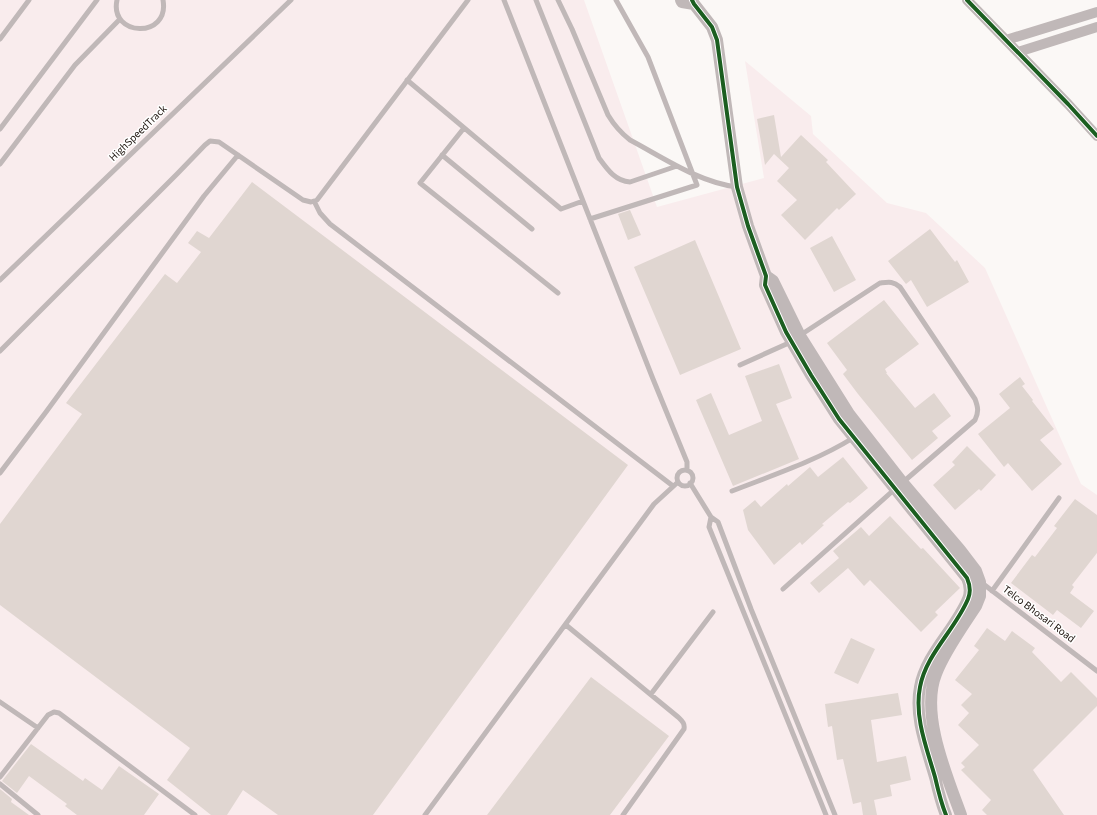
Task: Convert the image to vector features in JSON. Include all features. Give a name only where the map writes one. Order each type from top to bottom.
[{"type":"street","points":[[681,0],[682,2],[693,2],[712,27],[717,40],[737,187],[748,226],[766,276],[765,285],[796,339],[835,413],[857,434],[898,486],[967,578],[970,585],[968,598],[929,663],[920,686],[920,719],[928,755],[946,815]]},
{"type":"street","points":[[967,0],[1097,136]]},
{"type":"street","points":[[1006,40],[1097,12]]},
{"type":"street","points":[[1018,52],[1097,27]]},
{"type":"street","points":[[898,486],[960,550],[976,572],[980,582],[980,596],[976,606],[935,674],[932,688],[931,704],[933,725],[946,773],[961,815]]},
{"type":"lane","points":[[0,39],[29,0]]},
{"type":"lane","points":[[0,129],[97,0]]},
{"type":"lane","points":[[117,0],[117,12],[120,19],[126,25],[141,29],[149,28],[161,17],[164,10],[163,0]]},
{"type":"lane","name":"HighSpeedTrack","points":[[0,280],[291,0]]},
{"type":"lane","points":[[0,351],[210,141],[219,142],[304,200],[311,202],[317,200],[468,0]]},
{"type":"lane","points":[[504,0],[687,462],[687,470],[692,476],[690,483],[711,517],[718,522],[751,609],[835,815]]},
{"type":"lane","points":[[536,0],[599,158],[608,171],[617,178],[630,182],[677,166]]},
{"type":"lane","points":[[558,0],[572,29],[608,115],[622,134],[630,140],[693,174],[724,186],[737,187]]},
{"type":"lane","points":[[590,219],[697,185],[648,57],[616,0]]},
{"type":"lane","points":[[0,164],[75,65],[120,19]]},
{"type":"lane","points":[[407,80],[561,210],[583,201]]},
{"type":"lane","points":[[464,128],[420,183],[558,293]]},
{"type":"lane","points":[[0,473],[204,196],[238,155]]},
{"type":"lane","points":[[442,155],[532,229]]},
{"type":"lane","points":[[314,201],[320,212],[330,224],[673,486]]},
{"type":"lane","points":[[740,365],[796,339],[880,283],[894,282],[900,287],[975,399],[978,408],[978,414],[975,420],[898,486],[783,589]]},
{"type":"lane","points":[[732,491],[832,451],[857,434]]},
{"type":"lane","points":[[678,482],[678,473],[682,470],[687,470]]},
{"type":"lane","points":[[425,815],[654,504],[678,482]]},
{"type":"lane","points":[[678,482],[683,485],[690,483]]},
{"type":"lane","points":[[992,591],[1059,498]]},
{"type":"lane","points":[[711,517],[710,527],[826,815]]},
{"type":"lane","name":"Telco Bhosari Road","points":[[967,578],[980,582],[1097,671]]},
{"type":"lane","points":[[651,694],[713,612]]},
{"type":"lane","points":[[566,625],[683,721],[684,729],[623,815]]},
{"type":"lane","points":[[0,702],[38,728]]},
{"type":"lane","points":[[0,777],[48,715],[54,712],[59,713],[195,815]]},
{"type":"lane","points":[[0,784],[38,815]]},
{"type":"shaded area","points":[[0,0],[584,0],[657,207],[764,178],[745,61],[811,116],[813,134],[887,203],[926,213],[985,268],[1081,484],[1097,495],[1097,815],[0,815]]},
{"type":"building","points":[[774,115],[781,157],[801,135],[828,160],[826,162],[856,194],[839,210],[837,208],[805,240],[781,215],[797,200],[777,181],[789,168],[774,154],[765,165],[757,119]]},
{"type":"building","points":[[252,182],[628,465],[373,815],[278,815],[243,790],[227,815],[211,815],[167,780],[190,748],[0,605],[0,524],[82,414],[66,403],[165,274],[177,283],[201,252],[188,243],[197,231],[209,238]]},
{"type":"building","points":[[630,210],[641,235],[628,240],[618,214]]},
{"type":"building","points":[[930,229],[955,262],[957,260],[969,282],[927,307],[911,280],[906,284],[888,261]]},
{"type":"building","points":[[832,236],[856,280],[834,292],[810,248]]},
{"type":"building","points":[[695,240],[741,349],[680,375],[634,267]]},
{"type":"building","points":[[884,300],[919,344],[885,369],[886,373],[915,408],[934,393],[951,416],[932,431],[938,438],[912,460],[843,374],[847,370],[827,343]]},
{"type":"building","points":[[779,364],[792,398],[776,404],[799,459],[733,486],[696,400],[711,393],[729,435],[762,421],[745,376]]},
{"type":"building","points":[[1020,377],[1025,384],[1022,386],[1054,429],[1040,440],[1062,464],[1032,491],[1008,463],[1004,467],[978,434],[1010,408],[999,394]]},
{"type":"building","points":[[967,446],[996,475],[981,491],[979,489],[955,510],[933,485],[955,465],[952,462]]},
{"type":"building","points":[[843,457],[868,488],[850,503],[848,502],[822,524],[824,525],[802,545],[800,542],[774,565],[748,530],[743,510],[755,500],[761,507],[787,484],[788,486],[810,467],[818,477]]},
{"type":"building","points":[[1075,499],[1097,515],[1097,553],[1072,585],[1074,587],[1070,593],[1094,611],[1081,628],[1057,610],[1053,615],[1011,583],[1032,555],[1035,557],[1057,528],[1054,526]]},
{"type":"building","points":[[890,516],[921,549],[923,548],[960,588],[935,612],[938,615],[921,632],[870,580],[864,586],[848,568],[819,593],[810,583],[839,558],[833,551],[861,527],[869,536]]},
{"type":"building","points":[[987,628],[1005,641],[1012,631],[1035,648],[1032,652],[1061,682],[1071,672],[1097,698],[1097,706],[1033,770],[1064,815],[987,815],[982,810],[991,800],[961,770],[965,767],[961,763],[979,745],[958,725],[969,713],[961,705],[972,694],[955,680],[979,650],[974,646]]},
{"type":"building","points":[[851,638],[875,649],[858,684],[834,673]]},
{"type":"building","points":[[591,677],[669,736],[610,815],[487,815]]},
{"type":"building","points":[[898,693],[902,715],[871,720],[877,762],[906,756],[911,780],[890,785],[892,796],[874,800],[877,815],[863,815],[861,802],[853,804],[843,759],[837,760],[832,726],[828,727],[825,704]]},
{"type":"building","points":[[31,744],[83,781],[85,778],[102,790],[119,766],[159,794],[144,815],[77,815],[65,806],[67,804],[29,776],[17,793],[2,781]]},
{"type":"building","points":[[0,789],[12,799],[11,802],[29,815],[0,815]]},
{"type":"cycle path","points":[[692,0],[712,27],[717,40],[737,187],[748,226],[766,276],[765,285],[786,332],[839,419],[968,581],[970,591],[968,599],[956,621],[934,653],[923,675],[920,687],[919,710],[922,733],[946,815]]},
{"type":"cycle path","points":[[967,0],[1097,136]]}]
